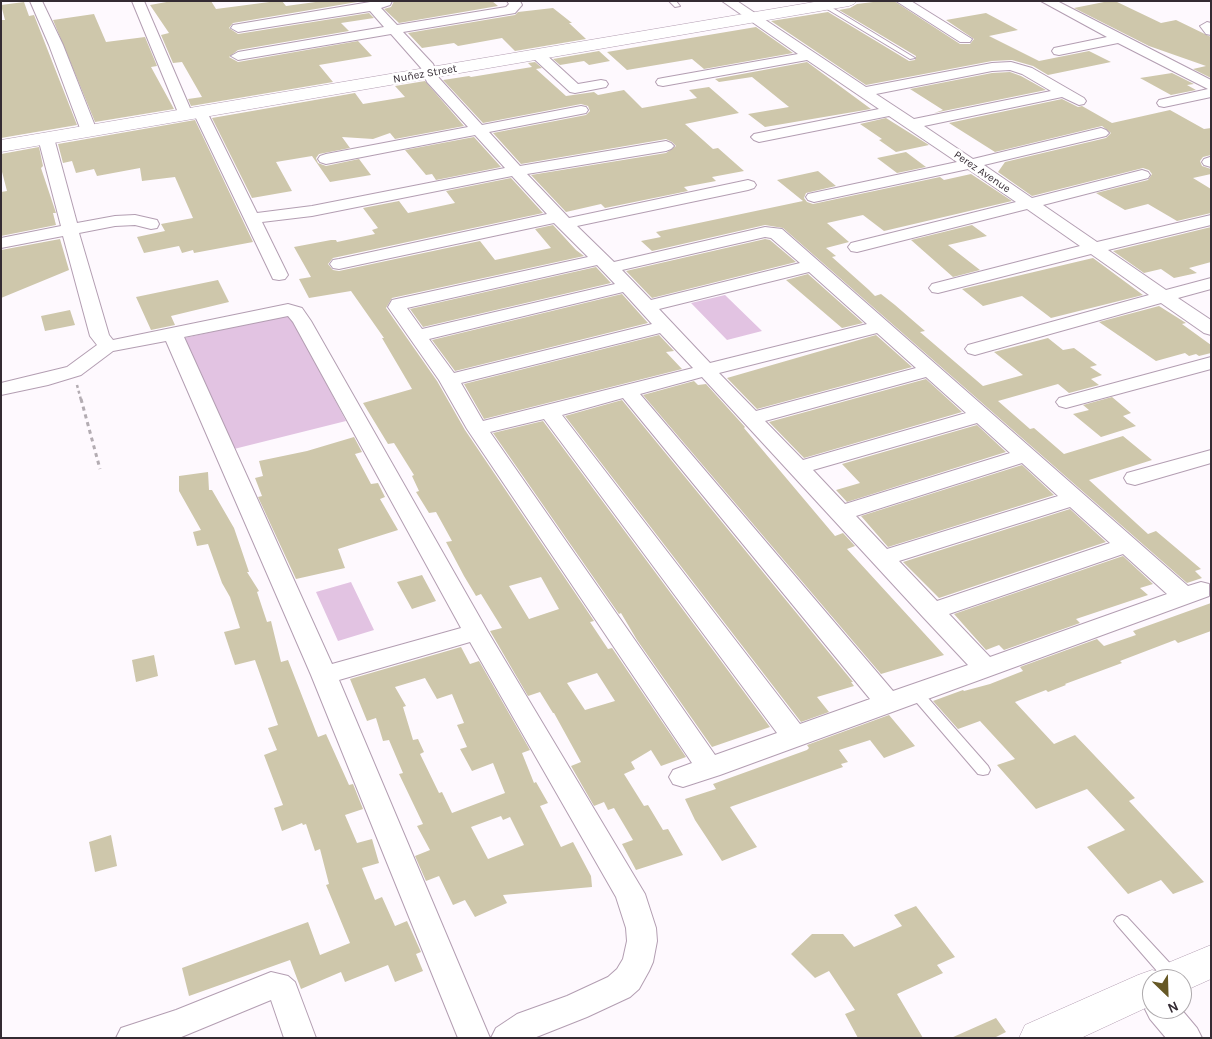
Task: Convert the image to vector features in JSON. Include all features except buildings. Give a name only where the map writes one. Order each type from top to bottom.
[{"type":"street","points":[[36,1],[56,46],[89,131]]},
{"type":"street","points":[[138,1],[193,113],[279,274]]},
{"type":"street","points":[[238,28],[373,7],[386,1]]},
{"type":"street","points":[[238,56],[510,10],[516,5],[513,1]]},
{"type":"street","name":"Perez Avenue","points":[[728,1],[750,18],[1029,203],[1211,329]]},
{"type":"street","name":"Nuñez Street","points":[[1,146],[849,1]]},
{"type":"street","points":[[902,1],[965,39]]},
{"type":"street","points":[[1047,1],[1211,86]]},
{"type":"street","points":[[373,7],[428,67],[432,79],[561,221],[627,286],[986,668]]},
{"type":"street","points":[[1211,26],[1206,28],[1211,30]]},
{"type":"street","points":[[1059,51],[1118,38]]},
{"type":"street","points":[[537,54],[575,89],[601,84]]},
{"type":"street","points":[[663,82],[809,56]]},
{"type":"street","points":[[862,92],[1001,66],[1011,66],[1027,71],[1079,100]]},
{"type":"street","points":[[912,124],[1065,92]]},
{"type":"street","points":[[1164,103],[1211,93]]},
{"type":"street","points":[[326,159],[581,110]]},
{"type":"street","points":[[759,137],[891,111]]},
{"type":"street","points":[[814,197],[970,164],[1102,133]]},
{"type":"street","points":[[46,138],[100,336],[108,346]]},
{"type":"street","points":[[258,218],[312,211],[516,171],[666,146]]},
{"type":"street","points":[[858,247],[1142,175]]},
{"type":"street","points":[[340,264],[748,185]]},
{"type":"street","points":[[1,243],[122,220],[135,220],[150,224]]},
{"type":"street","points":[[938,288],[1211,220]]},
{"type":"street","points":[[683,777],[710,768],[1192,593],[1127,545],[814,265],[782,237],[771,232],[399,304],[397,307],[449,380],[477,428],[710,768]]},
{"type":"street","points":[[646,307],[814,265]]},
{"type":"street","points":[[975,349],[1211,283]]},
{"type":"street","points":[[417,336],[627,286]]},
{"type":"street","points":[[1,389],[48,379],[74,371],[108,346],[126,344],[273,312],[288,310],[295,312],[307,329],[476,632],[630,894],[641,928],[642,941],[638,962],[628,979],[619,987],[576,1007],[528,1024],[507,1038]]},
{"type":"street","points":[[449,380],[665,326]]},
{"type":"street","points":[[477,428],[549,412],[882,326]]},
{"type":"street","points":[[173,334],[324,675],[474,1038]]},
{"type":"street","points":[[1066,402],[1211,363]]},
{"type":"street","points":[[752,418],[931,370]]},
{"type":"street","points":[[628,391],[888,703]]},
{"type":"street","points":[[549,412],[794,737]]},
{"type":"street","points":[[798,468],[982,415]]},
{"type":"street","points":[[840,513],[1026,455]]},
{"type":"street","points":[[1134,478],[1211,456]]},
{"type":"street","points":[[883,558],[1075,498]]},
{"type":"street","points":[[932,611],[1127,545]]},
{"type":"street","points":[[324,675],[476,632]]},
{"type":"street","points":[[1192,972],[1211,961]]},
{"type":"street","points":[[132,1038],[182,1030],[271,986],[277,986],[284,992],[300,1038]]},
{"type":"street","points":[[1039,1038],[1142,998]]},
{"type":"street","points":[[1175,1019],[1186,1038]]},
{"type":"lane","points":[[824,6],[912,58]]},
{"type":"lane","points":[[916,693],[983,770]]},
{"type":"lane","points":[[1122,921],[1147,969]]},
{"type":"path","points":[[74,371],[100,469]]},
{"type":"shaded area","points":[[725,295],[762,331],[727,340],[691,303]]},
{"type":"shaded area","points":[[290,315],[346,421],[234,449],[184,338]]},
{"type":"shaded area","points":[[351,582],[374,630],[338,641],[316,592]]}]
